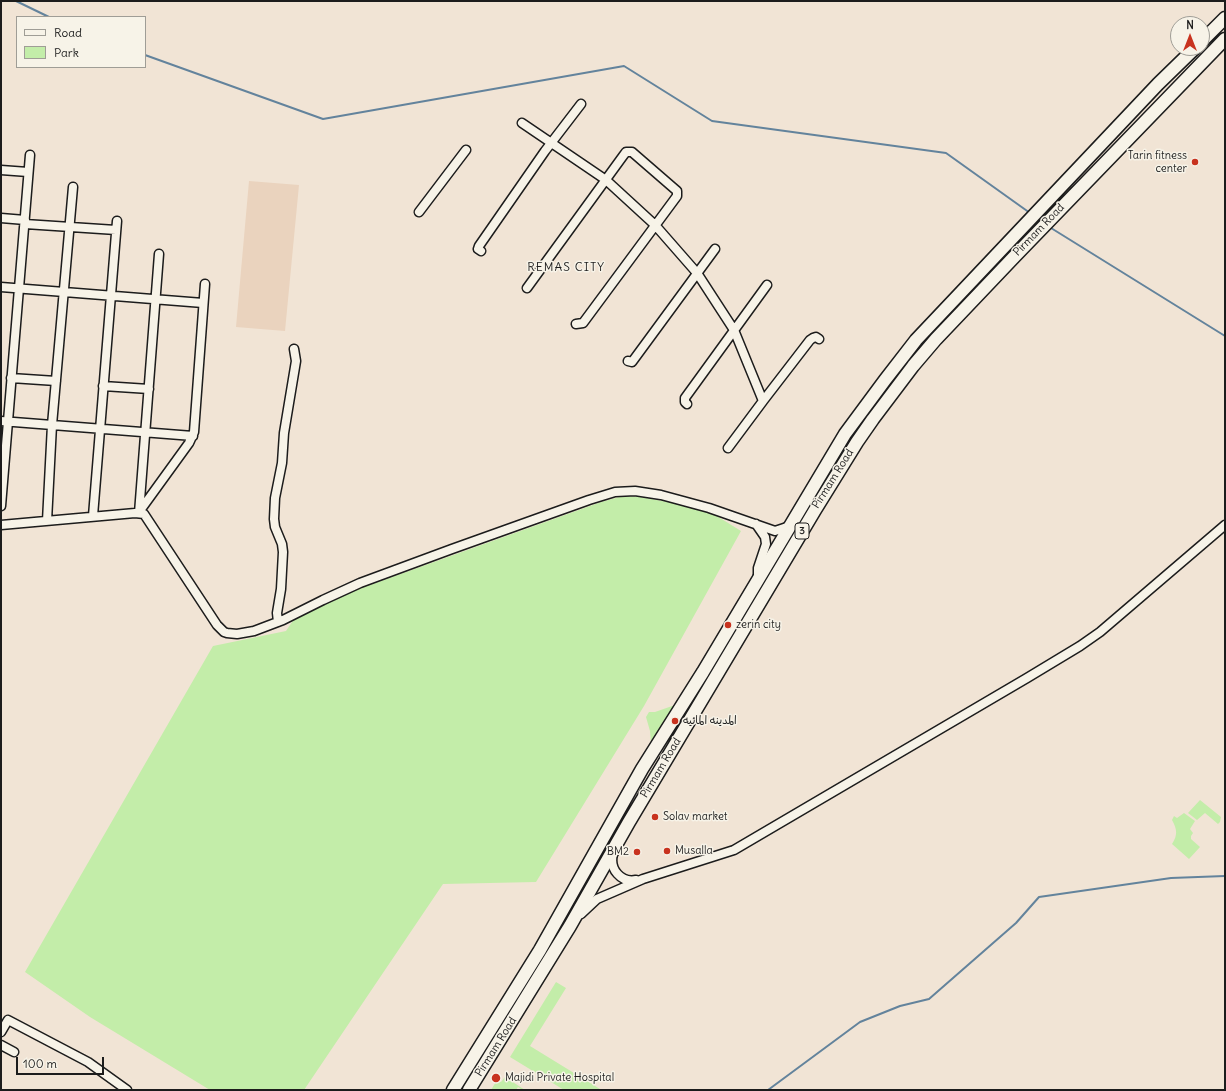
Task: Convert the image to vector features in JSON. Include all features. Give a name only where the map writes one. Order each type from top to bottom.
[{"type":"highway","points":[[1210,33],[1225,18]]},
{"type":"highway","name":"Pirmam Road","points":[[469,1090],[570,926],[675,743],[857,442],[912,366],[1014,257],[1225,39]]},
{"type":"highway","name":"Pirmam Road","points":[[453,1090],[540,950],[574,888],[660,740],[703,672],[845,434],[916,340],[1158,84],[1187,56]]},
{"type":"highway","points":[[660,740],[675,743]]},
{"type":"highway","points":[[498,1018],[510,1025]]},
{"type":"street","points":[[480,252],[478,249],[479,246],[551,142],[581,104]]},
{"type":"street","points":[[522,123],[606,180],[655,225],[697,273],[734,330],[763,401]]},
{"type":"street","points":[[419,212],[466,150]]},
{"type":"street","points":[[527,288],[626,152],[632,152],[677,191],[677,196],[583,323],[576,324]]},
{"type":"street","points":[[1,506],[4,421],[11,378],[30,155]]},
{"type":"street","points":[[1,170],[28,172]]},
{"type":"street","points":[[47,521],[52,425],[65,292],[73,187]]},
{"type":"street","points":[[1,218],[70,227],[116,230]]},
{"type":"street","points":[[93,516],[117,221]]},
{"type":"street","points":[[628,361],[632,362],[715,249]]},
{"type":"street","points":[[139,512],[159,254]]},
{"type":"street","points":[[139,512],[192,436],[195,428],[205,284]]},
{"type":"street","points":[[687,404],[685,402],[685,398],[767,285]]},
{"type":"street","points":[[1,287],[203,303]]},
{"type":"street","points":[[728,448],[810,340],[816,337],[819,339]]},
{"type":"street","points":[[278,622],[276,613],[281,589],[283,552],[282,544],[274,526],[275,498],[282,463],[284,433],[296,361],[294,349]]},
{"type":"street","points":[[11,378],[56,381]]},
{"type":"street","points":[[103,386],[148,389]]},
{"type":"street","points":[[4,421],[192,436]]},
{"type":"street","points":[[1,525],[139,512],[144,514],[217,625],[224,632],[242,634],[278,622],[323,600],[374,578],[614,492],[635,491],[661,495],[709,508],[775,530],[790,526]]},
{"type":"street","points":[[756,524],[765,537],[766,544],[758,568],[758,578]]},
{"type":"street","points":[[570,926],[586,907],[597,899],[643,879],[734,850],[1080,646],[1119,616],[1225,525]]},
{"type":"street","points":[[615,846],[612,865],[619,876],[625,880],[632,881],[643,879]]},
{"type":"street","points":[[1,1032],[8,1020],[88,1062],[127,1090]]},
{"type":"street","points":[[1,1045],[14,1052]]},
{"type":"shaded area","points":[[249,181],[299,185],[285,331],[236,327]]},
{"type":"green space","points":[[623,496],[641,497],[673,503],[712,513],[741,531],[644,706],[536,882],[443,884],[304,1090],[210,1090],[90,1017],[25,972],[213,646],[286,631],[294,619],[356,590],[601,502]]},
{"type":"green space","points":[[675,705],[651,744],[650,731],[646,717],[649,712],[655,712]]},
{"type":"green space","points":[[1200,800],[1221,817],[1218,824],[1205,813],[1197,820],[1188,813]]},
{"type":"green space","points":[[1184,813],[1195,821],[1190,829],[1193,833],[1191,839],[1200,847],[1189,859],[1172,844],[1176,832],[1172,820],[1174,816],[1177,818]]},
{"type":"green space","points":[[556,982],[566,988],[530,1046],[600,1089],[599,1090],[564,1090],[510,1057]]},
{"type":"green space","points":[[505,1077],[525,1090],[518,1087],[516,1090],[491,1090],[497,1080],[501,1082]]},
{"type":"waterway","points":[[16,1],[47,16]]},
{"type":"waterway","points":[[146,55],[323,119],[624,66],[712,121],[946,153],[1030,213]]},
{"type":"waterway","points":[[1051,228],[1225,336]]},
{"type":"waterway","points":[[768,1090],[860,1022],[900,1006],[929,999],[1016,923],[1039,897],[1171,878],[1225,876]]},
{"type":"place","name":"Tarin fitness center","points":[[1195,162]]},
{"type":"place","name":"zerin city","points":[[728,625]]},
{"type":"place","name":"المدينه المائيه","points":[[675,721]]},
{"type":"place","name":"Solav market","points":[[655,817]]},
{"type":"place","name":"Musalla","points":[[667,851]]},
{"type":"place","name":"BM2","points":[[637,852]]},
{"type":"place","name":"Majidi Private Hospital","points":[[496,1078]]},
{"type":"district","name":"REMAS CITY","points":[[566,268]]}]
